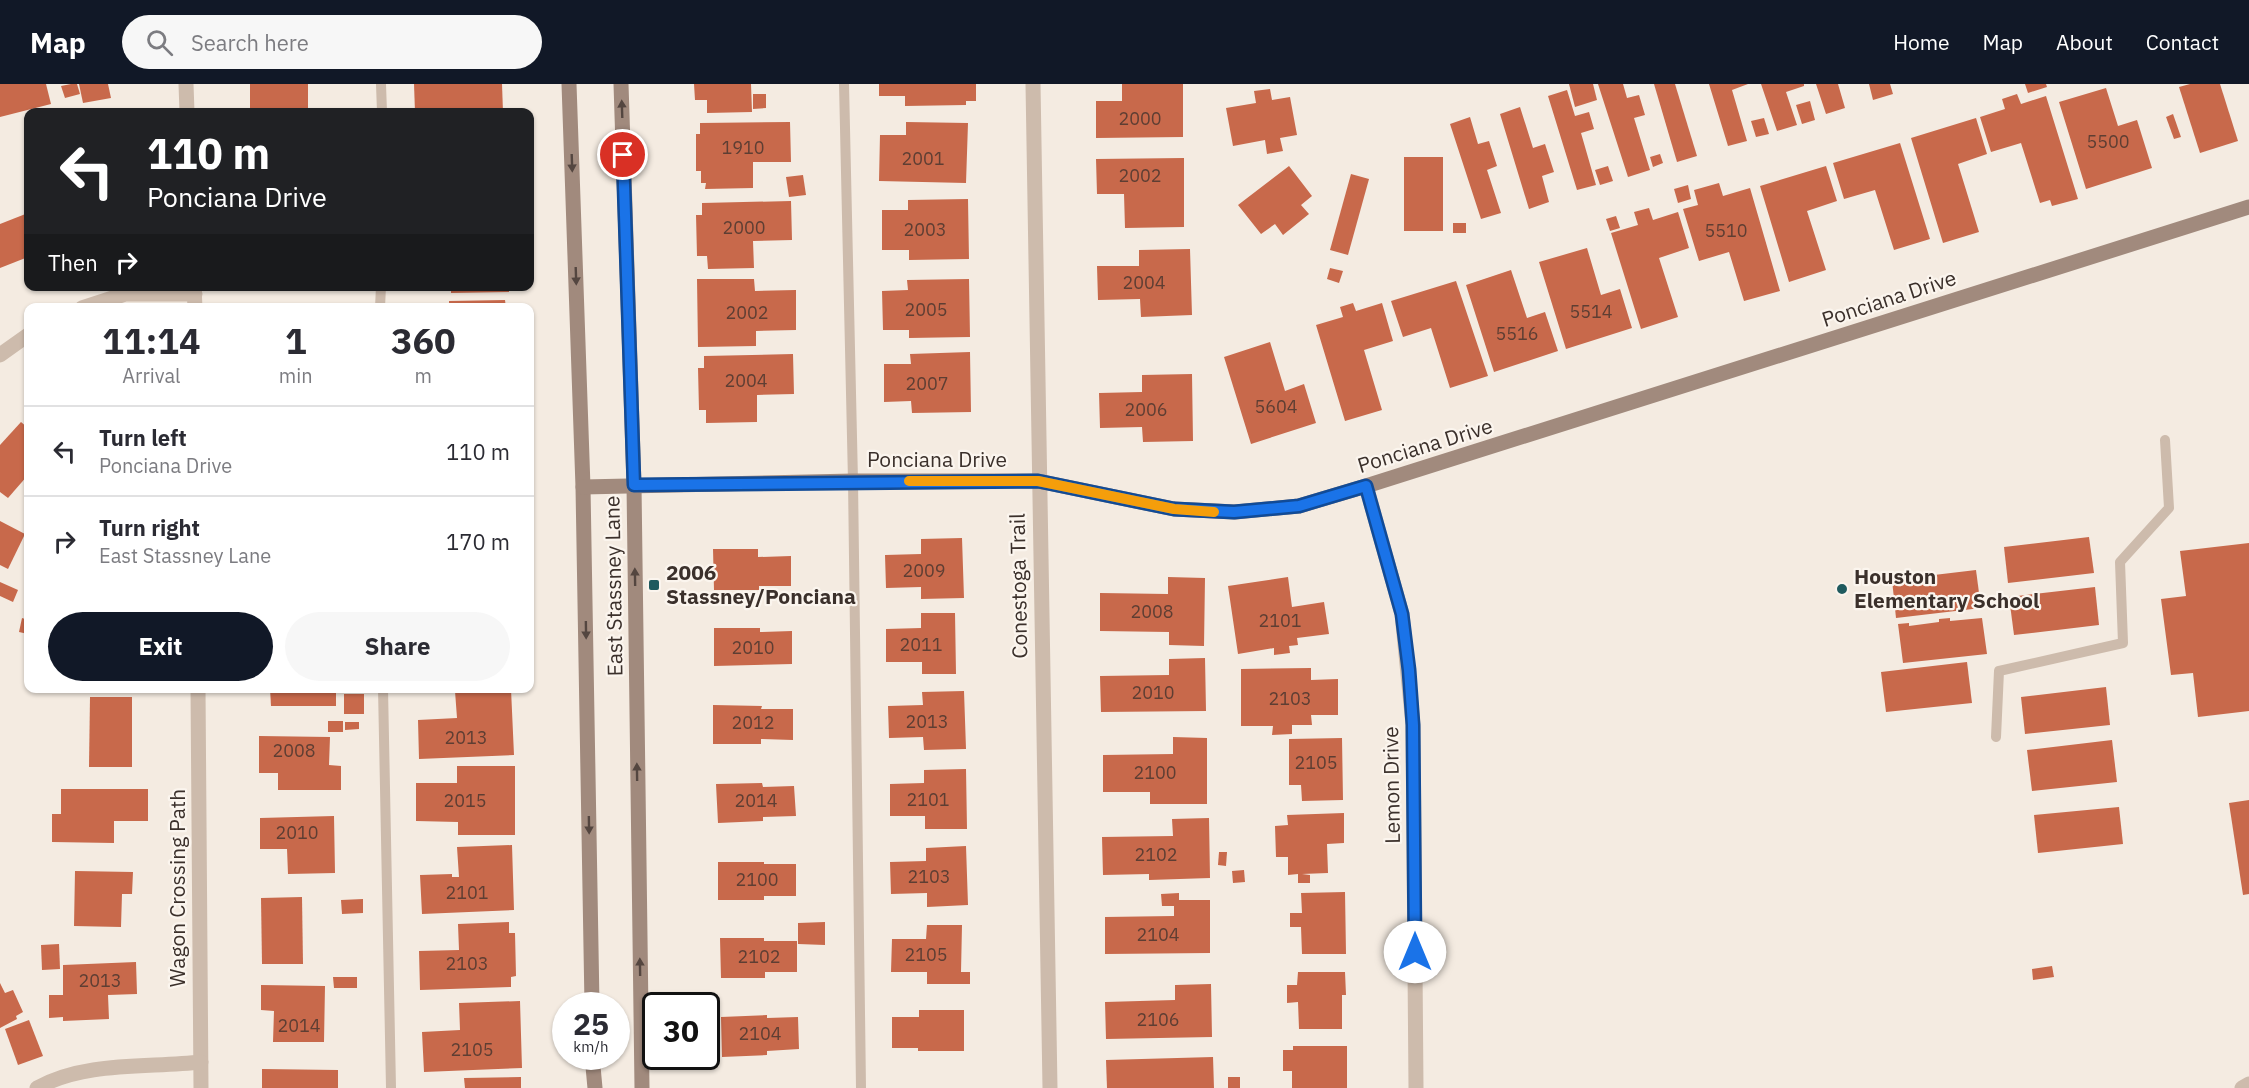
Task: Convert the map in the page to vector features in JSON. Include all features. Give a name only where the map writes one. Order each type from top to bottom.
[{"type":"main road","name":"East Stassney Lane","points":[[569,84],[584,487],[592,992]]},
{"type":"main road","name":"East Stassney Lane","points":[[621,84],[634,485],[642,1088]]},
{"type":"main road","name":"Ponciana Drive","points":[[584,487],[1038,481],[1174,509],[1225,512],[1299,506],[2249,207]]},
{"type":"main road","points":[[593,1070],[595,1088]]},
{"type":"street","points":[[186,84],[187,108]]},
{"type":"street","name":"Conestoga Trail","points":[[1033,84],[1050,1088]]},
{"type":"street","points":[[97,303],[125,294],[194,296]]},
{"type":"street","points":[[0,355],[24,338]]},
{"type":"street","name":"Lemon Drive","points":[[1366,486],[1402,614],[1409,670],[1413,725],[1416,1088]]},
{"type":"street","name":"Wagon Crossing Path","points":[[198,693],[201,1088]]},
{"type":"street","points":[[37,1088],[48,1082],[108,1067],[201,1062]]},
{"type":"street","points":[[2242,1088],[2249,1084]]},
{"type":"lane","points":[[381,84],[382,108]]},
{"type":"lane","points":[[844,84],[853,482],[861,1088]]},
{"type":"lane","points":[[1996,737],[1999,671],[2123,643],[2120,562],[2169,508],[2164,440]]},
{"type":"lane","points":[[383,693],[391,1088]]},
{"type":"building","points":[[0,84],[46,84],[51,104],[24,108],[24,111],[0,117]]},
{"type":"building","points":[[77,84],[80,94],[65,98],[61,86]]},
{"type":"building","points":[[79,84],[108,84],[111,98],[83,103]]},
{"type":"building","points":[[250,84],[308,84],[308,108],[250,108]]},
{"type":"building","points":[[414,84],[502,84],[503,108],[415,108]]},
{"type":"building","points":[[694,84],[751,84],[752,112],[707,113],[707,100],[695,100]]},
{"type":"building","points":[[879,84],[976,84],[976,101],[966,101],[966,105],[905,106],[905,96],[879,96]]},
{"type":"building","points":[[1122,84],[1183,84],[1183,137],[1096,138],[1096,101],[1122,101]]},
{"type":"building","points":[[1569,84],[1593,84],[1597,100],[1575,107]]},
{"type":"building","points":[[1598,84],[1623,84],[1627,98],[1639,95],[1645,115],[1634,118],[1650,170],[1628,177]]},
{"type":"building","points":[[1654,84],[1675,84],[1697,156],[1677,162]]},
{"type":"building","points":[[1709,84],[1748,84],[1732,90],[1747,141],[1728,146]]},
{"type":"building","points":[[1761,84],[1804,84],[1804,86],[1786,92],[1797,125],[1777,131]]},
{"type":"building","points":[[1816,84],[1838,84],[1845,108],[1826,114]]},
{"type":"building","points":[[1869,84],[1890,84],[1893,94],[1873,100]]},
{"type":"building","points":[[2025,84],[2046,84],[2047,87],[2028,93]]},
{"type":"building","points":[[2190,84],[2220,84],[2238,141],[2200,153],[2179,87]]},
{"type":"building","points":[[2106,88],[2118,126],[2137,120],[2152,168],[2086,189],[2059,102]]},
{"type":"building","points":[[1270,89],[1272,100],[1290,97],[1297,135],[1280,138],[1283,151],[1267,154],[1265,140],[1233,146],[1226,108],[1256,103],[1254,91]]},
{"type":"building","points":[[1567,90],[1575,116],[1589,112],[1594,129],[1581,133],[1596,185],[1577,190],[1548,96]]},
{"type":"building","points":[[753,94],[766,94],[766,108],[753,109]]},
{"type":"building","points":[[2017,94],[2021,104],[2046,96],[2078,199],[2052,206],[2050,200],[2040,203],[2021,143],[1991,152],[1980,117],[2005,109],[2002,99]]},
{"type":"building","points":[[1810,101],[1815,120],[1802,124],[1796,105]]},
{"type":"building","points":[[1520,107],[1533,148],[1545,144],[1554,172],[1542,176],[1549,202],[1529,209],[1500,114]]},
{"type":"building","points":[[2173,114],[2181,137],[2174,139],[2166,117]]},
{"type":"building","points":[[1470,117],[1478,144],[1489,141],[1497,166],[1487,170],[1501,213],[1481,219],[1450,124]]},
{"type":"building","points":[[1764,118],[1769,134],[1756,137],[1751,121]]},
{"type":"building","points":[[1976,118],[1987,154],[1958,164],[1979,232],[1943,243],[1911,138]]},
{"type":"building","points":[[790,122],[791,162],[753,162],[753,188],[705,189],[706,183],[701,183],[701,171],[696,171],[696,134],[700,134],[700,123]]},
{"type":"building","points":[[906,122],[968,123],[966,183],[879,181],[880,135],[906,135]]},
{"type":"building","points":[[1900,143],[1930,239],[1894,250],[1875,190],[1844,199],[1833,163]]},
{"type":"building","points":[[1660,154],[1663,163],[1653,167],[1650,157]]},
{"type":"building","points":[[1404,157],[1443,157],[1443,231],[1404,231]]},
{"type":"building","points":[[1184,158],[1184,227],[1125,228],[1124,194],[1097,194],[1096,159]]},
{"type":"building","points":[[1289,166],[1312,196],[1301,205],[1309,214],[1283,235],[1275,224],[1261,234],[1238,205]]},
{"type":"building","points":[[1608,166],[1613,181],[1600,185],[1595,170]]},
{"type":"building","points":[[1826,166],[1837,201],[1807,211],[1826,270],[1789,282],[1760,186]]},
{"type":"building","points":[[1351,174],[1369,179],[1348,255],[1330,250]]},
{"type":"building","points":[[803,175],[806,195],[789,197],[786,177]]},
{"type":"building","points":[[1719,183],[1723,196],[1750,188],[1780,291],[1744,301],[1729,252],[1699,261],[1683,209],[1698,205],[1694,190]]},
{"type":"building","points":[[1688,185],[1691,199],[1678,203],[1674,189]]},
{"type":"building","points":[[968,199],[969,259],[909,260],[909,250],[882,250],[882,210],[908,210],[908,200]]},
{"type":"building","points":[[791,201],[792,240],[753,241],[754,268],[708,269],[707,256],[697,256],[696,215],[702,215],[702,203]]},
{"type":"building","points":[[1649,208],[1653,220],[1678,212],[1689,248],[1659,258],[1678,317],[1641,329],[1611,233],[1638,225],[1634,212]]},
{"type":"building","points":[[24,215],[24,259],[0,268],[0,224]]},
{"type":"building","points":[[1616,216],[1620,228],[1610,231],[1606,219]]},
{"type":"building","points":[[1453,223],[1466,223],[1466,233],[1453,233]]},
{"type":"building","points":[[1587,248],[1601,295],[1620,289],[1632,328],[1566,349],[1539,262]]},
{"type":"building","points":[[1190,249],[1192,315],[1141,317],[1140,299],[1098,300],[1097,266],[1139,266],[1139,250]]},
{"type":"building","points":[[1330,268],[1343,271],[1339,283],[1327,279]]},
{"type":"building","points":[[1511,270],[1527,318],[1545,312],[1558,351],[1494,372],[1466,285]]},
{"type":"building","points":[[697,279],[754,279],[755,291],[796,290],[796,330],[756,331],[756,346],[698,347]]},
{"type":"building","points":[[969,279],[970,337],[909,338],[909,330],[883,330],[882,291],[908,290],[907,280]]},
{"type":"building","points":[[1456,281],[1488,376],[1450,388],[1431,328],[1403,337],[1391,301]]},
{"type":"building","points":[[451,291],[509,291],[509,292],[451,293]]},
{"type":"building","points":[[505,300],[505,303],[449,303],[449,301]]},
{"type":"building","points":[[1353,303],[1356,311],[1382,303],[1393,341],[1364,350],[1382,410],[1345,421],[1316,325],[1343,317],[1340,307]]},
{"type":"building","points":[[1270,342],[1285,391],[1304,384],[1316,423],[1251,444],[1224,357]]},
{"type":"building","points":[[970,352],[971,412],[912,413],[911,401],[884,402],[884,364],[911,364],[910,354]]},
{"type":"building","points":[[793,354],[794,394],[757,395],[757,422],[706,423],[706,410],[699,410],[698,368],[704,368],[704,356]]},
{"type":"building","points":[[1192,374],[1193,441],[1143,442],[1142,427],[1100,428],[1099,393],[1142,392],[1142,375]]},
{"type":"building","points":[[21,422],[24,425],[24,480],[8,498],[0,492],[0,445]]},
{"type":"building","points":[[0,521],[24,533],[24,536],[8,569],[0,565]]},
{"type":"building","points":[[2089,537],[2094,573],[2008,583],[2004,547]]},
{"type":"building","points":[[962,538],[964,598],[921,599],[921,587],[886,588],[885,555],[921,554],[921,539]]},
{"type":"building","points":[[2249,543],[2249,711],[2198,717],[2193,673],[2171,675],[2161,599],[2186,596],[2180,551]]},
{"type":"building","points":[[713,549],[758,549],[758,557],[791,556],[791,586],[759,586],[759,590],[714,590]]},
{"type":"building","points":[[1976,570],[1981,608],[1896,618],[1892,580]]},
{"type":"building","points":[[1168,577],[1205,578],[1204,646],[1169,645],[1169,632],[1100,631],[1100,593],[1168,594]]},
{"type":"building","points":[[1288,577],[1292,607],[1324,602],[1329,634],[1297,638],[1298,645],[1289,646],[1290,653],[1274,655],[1274,648],[1238,654],[1228,586]]},
{"type":"building","points":[[0,582],[18,590],[13,602],[0,596]]},
{"type":"building","points":[[2095,587],[2099,625],[2014,635],[2009,597]]},
{"type":"building","points":[[921,613],[955,613],[956,674],[922,674],[922,662],[886,662],[886,629],[921,628]]},
{"type":"building","points":[[22,618],[24,619],[24,633],[19,632]]},
{"type":"building","points":[[1950,618],[1950,621],[1982,618],[1987,654],[1903,663],[1898,624],[1909,623],[1909,626],[1939,622],[1939,619]]},
{"type":"building","points":[[714,628],[760,628],[760,632],[792,631],[792,664],[714,666]]},
{"type":"building","points":[[1205,658],[1206,711],[1101,712],[1100,676],[1169,675],[1169,659]]},
{"type":"building","points":[[1967,662],[1972,703],[1886,712],[1881,672]]},
{"type":"building","points":[[1311,668],[1311,680],[1338,679],[1338,715],[1311,715],[1312,725],[1292,725],[1292,734],[1272,735],[1273,726],[1241,726],[1241,669]]},
{"type":"building","points":[[2106,687],[2110,725],[2025,734],[2021,697]]},
{"type":"building","points":[[964,691],[966,749],[924,750],[923,737],[889,738],[888,706],[923,705],[922,692]]},
{"type":"building","points":[[270,693],[336,693],[336,706],[271,706]]},
{"type":"building","points":[[455,693],[511,693],[514,755],[419,759],[418,720],[457,718]]},
{"type":"building","points":[[344,694],[364,694],[364,714],[344,714]]},
{"type":"building","points":[[90,697],[132,697],[132,767],[89,767]]},
{"type":"building","points":[[713,705],[793,709],[793,740],[761,739],[761,744],[713,744]]},
{"type":"building","points":[[328,721],[343,721],[343,732],[328,732]]},
{"type":"building","points":[[345,722],[359,722],[359,729],[345,730]]},
{"type":"building","points":[[259,736],[330,737],[329,765],[341,766],[341,790],[278,790],[278,773],[259,773]]},
{"type":"building","points":[[1173,737],[1207,738],[1207,804],[1150,804],[1150,792],[1103,792],[1103,755],[1173,754]]},
{"type":"building","points":[[1342,738],[1343,800],[1302,801],[1301,785],[1289,785],[1289,739]]},
{"type":"building","points":[[2112,740],[2117,782],[2032,791],[2027,750]]},
{"type":"building","points":[[457,766],[515,766],[515,835],[458,835],[458,822],[416,821],[416,783],[457,783]]},
{"type":"building","points":[[966,769],[967,829],[925,829],[925,816],[890,816],[890,784],[924,783],[924,770]]},
{"type":"building","points":[[762,783],[763,787],[794,786],[796,816],[763,817],[763,821],[718,823],[716,784]]},
{"type":"building","points":[[61,789],[148,789],[148,821],[114,821],[114,843],[52,842],[52,814],[61,814]]},
{"type":"building","points":[[2249,800],[2249,894],[2243,895],[2229,803]]},
{"type":"building","points":[[2119,807],[2123,844],[2038,853],[2034,815]]},
{"type":"building","points":[[1344,813],[1344,843],[1327,844],[1328,873],[1302,874],[1310,875],[1310,883],[1298,883],[1298,874],[1288,875],[1288,857],[1276,857],[1275,826],[1288,825],[1287,815]]},
{"type":"building","points":[[334,816],[335,873],[288,874],[287,849],[260,849],[260,818]]},
{"type":"building","points":[[1209,818],[1210,878],[1149,880],[1149,874],[1103,875],[1102,837],[1173,836],[1172,819]]},
{"type":"building","points":[[512,845],[514,910],[422,914],[420,875],[452,874],[452,877],[459,877],[457,847]]},
{"type":"building","points":[[966,846],[968,905],[927,907],[927,893],[891,894],[890,862],[926,861],[926,848]]},
{"type":"building","points":[[1219,852],[1227,852],[1226,866],[1218,865]]},
{"type":"building","points":[[718,862],[796,864],[796,896],[764,896],[764,900],[718,900]]},
{"type":"building","points":[[1244,870],[1245,882],[1233,883],[1232,871]]},
{"type":"building","points":[[75,871],[133,872],[132,894],[122,894],[121,927],[74,926]]},
{"type":"building","points":[[1345,892],[1346,954],[1302,954],[1301,927],[1290,927],[1290,913],[1302,913],[1301,893]]},
{"type":"building","points":[[1179,893],[1179,900],[1210,900],[1210,953],[1105,954],[1105,917],[1174,916],[1174,906],[1162,906],[1161,894]]},
{"type":"building","points":[[302,897],[303,964],[262,964],[261,898]]},
{"type":"building","points":[[363,899],[363,913],[342,914],[341,900]]},
{"type":"building","points":[[509,922],[509,933],[515,933],[516,976],[511,977],[511,987],[420,990],[419,951],[459,950],[458,924]]},
{"type":"building","points":[[825,922],[825,945],[798,944],[798,923]]},
{"type":"building","points":[[927,925],[962,925],[961,972],[970,972],[970,984],[927,984],[927,972],[891,972],[892,939],[926,939]]},
{"type":"building","points":[[720,938],[797,941],[797,972],[765,972],[765,978],[721,978]]},
{"type":"building","points":[[59,944],[60,969],[42,970],[41,945]]},
{"type":"building","points":[[136,962],[137,994],[108,995],[109,1019],[63,1021],[63,1017],[49,1018],[49,995],[63,995],[63,965]]},
{"type":"building","points":[[2052,966],[2054,977],[2033,980],[2032,969]]},
{"type":"building","points":[[1298,972],[1345,972],[1346,995],[1342,995],[1342,1029],[1299,1029],[1298,1002],[1287,1003],[1287,985],[1297,985]]},
{"type":"building","points":[[333,977],[357,977],[357,988],[334,988]]},
{"type":"building","points":[[0,983],[5,993],[13,990],[23,1012],[16,1016],[17,1019],[0,1028]]},
{"type":"building","points":[[1211,984],[1212,1037],[1106,1039],[1105,1002],[1175,1000],[1175,985]]},
{"type":"building","points":[[261,985],[325,986],[324,1042],[273,1042],[274,1011],[261,1010]]},
{"type":"building","points":[[520,1001],[522,1068],[424,1072],[422,1032],[460,1030],[459,1003]]},
{"type":"building","points":[[919,1010],[964,1010],[964,1051],[918,1051],[918,1048],[892,1048],[892,1017],[919,1017]]},
{"type":"building","points":[[767,1015],[767,1018],[798,1017],[799,1049],[767,1051],[767,1055],[722,1057],[721,1017]]},
{"type":"building","points":[[29,1020],[43,1056],[18,1065],[5,1029]]},
{"type":"building","points":[[1293,1046],[1347,1046],[1347,1088],[1292,1088],[1292,1071],[1283,1071],[1283,1050],[1293,1050]]},
{"type":"building","points":[[1213,1057],[1214,1088],[1107,1088],[1106,1060]]},
{"type":"building","points":[[262,1069],[338,1070],[338,1088],[262,1088]]},
{"type":"building","points":[[521,1077],[521,1088],[465,1088],[464,1078]]},
{"type":"building","points":[[1228,1077],[1240,1077],[1240,1088],[1228,1088]]},
{"type":"slow traffic","points":[[909,481],[1038,481],[1174,509],[1214,512]]},
{"type":"place","name":"2006 Stassney/Ponciana","points":[[654,585]]},
{"type":"place","name":"Houston Elementary School","points":[[1842,589]]},
{"type":"route","points":[[623,155],[634,485],[1038,481],[1174,509],[1234,512],[1299,506],[1366,486],[1402,614],[1409,670],[1413,725],[1415,952]]}]
